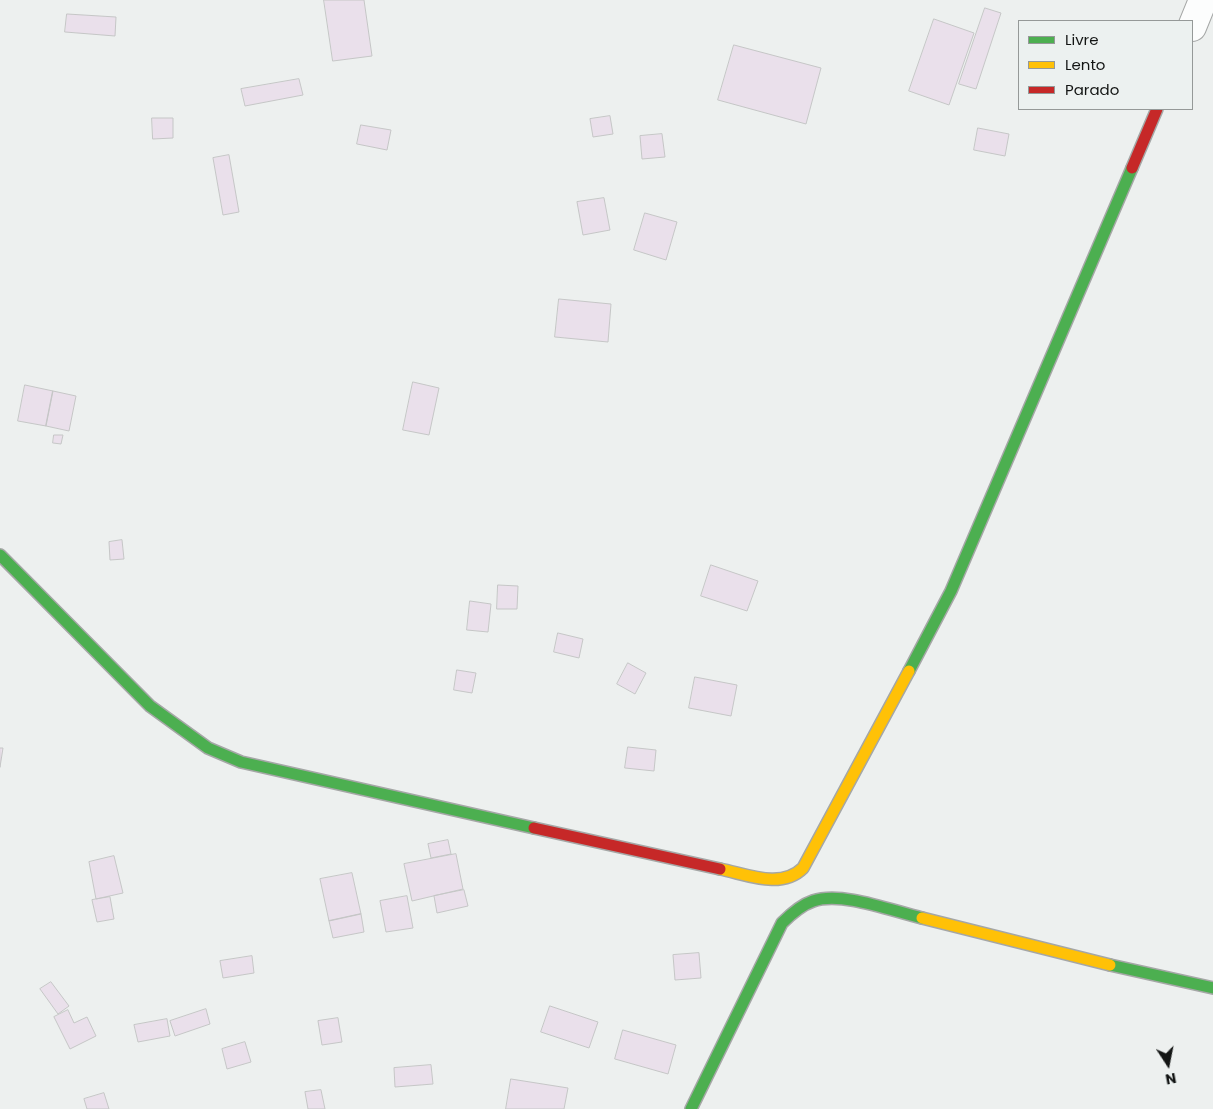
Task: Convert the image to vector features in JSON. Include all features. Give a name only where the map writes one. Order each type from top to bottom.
[{"type":"street","points":[[1193,25],[1203,0]]},
{"type":"street","points":[[0,555],[150,706],[208,748],[241,762],[772,880],[789,880],[798,874],[807,863],[951,591],[1157,110]]},
{"type":"street","points":[[691,1109],[782,923],[802,904],[825,897],[839,898],[1144,973],[1213,988]]},
{"type":"building","points":[[324,0],[364,0],[372,56],[333,61]]},
{"type":"building","points":[[985,8],[1001,13],[976,89],[959,84]]},
{"type":"building","points":[[67,14],[116,17],[115,36],[65,32]]},
{"type":"building","points":[[934,19],[974,33],[949,105],[909,91]]},
{"type":"building","points":[[734,45],[821,68],[806,124],[718,100]]},
{"type":"building","points":[[299,79],[303,95],[245,106],[241,89]]},
{"type":"building","points":[[610,116],[613,134],[593,137],[590,119]]},
{"type":"building","points":[[152,118],[173,118],[173,138],[153,139]]},
{"type":"building","points":[[361,125],[391,130],[387,150],[357,144]]},
{"type":"building","points":[[978,128],[1009,134],[1005,156],[974,150]]},
{"type":"building","points":[[662,134],[665,157],[642,159],[640,136]]},
{"type":"building","points":[[229,155],[239,212],[223,215],[213,158]]},
{"type":"building","points":[[604,198],[610,230],[583,235],[577,202]]},
{"type":"building","points":[[645,213],[677,222],[666,260],[634,250]]},
{"type":"building","points":[[559,299],[611,304],[608,342],[555,337]]},
{"type":"building","points":[[413,382],[439,388],[429,435],[403,430]]},
{"type":"building","points":[[25,385],[53,391],[46,426],[18,421]]},
{"type":"building","points":[[53,391],[76,396],[69,431],[46,426]]},
{"type":"building","points":[[54,435],[63,435],[61,444],[53,443]]},
{"type":"building","points":[[122,540],[124,559],[110,560],[109,542]]},
{"type":"building","points":[[711,565],[758,581],[747,611],[701,596]]},
{"type":"building","points":[[498,585],[518,586],[517,609],[497,609]]},
{"type":"building","points":[[470,601],[491,604],[488,632],[467,630]]},
{"type":"building","points":[[558,633],[583,639],[579,658],[554,652]]},
{"type":"building","points":[[628,663],[646,673],[635,694],[617,684]]},
{"type":"building","points":[[457,670],[476,673],[472,693],[454,690]]},
{"type":"building","points":[[695,677],[737,685],[731,716],[689,708]]},
{"type":"building","points":[[628,747],[656,750],[654,771],[625,768]]},
{"type":"building","points":[[0,748],[3,748],[0,767]]},
{"type":"building","points":[[448,840],[451,854],[431,858],[428,844]]},
{"type":"building","points":[[456,854],[463,889],[412,901],[404,864]]},
{"type":"building","points":[[114,856],[123,893],[96,899],[89,862]]},
{"type":"building","points":[[352,873],[361,914],[329,921],[320,879]]},
{"type":"building","points":[[464,890],[468,906],[437,913],[434,896]]},
{"type":"building","points":[[407,896],[413,928],[386,932],[380,901]]},
{"type":"building","points":[[110,897],[114,919],[97,922],[92,900]]},
{"type":"building","points":[[361,914],[364,932],[333,938],[329,921]]},
{"type":"building","points":[[699,953],[701,978],[675,980],[673,955]]},
{"type":"building","points":[[252,956],[254,973],[223,978],[220,961]]},
{"type":"building","points":[[51,982],[69,1006],[58,1014],[40,989]]},
{"type":"building","points":[[550,1006],[598,1022],[589,1048],[541,1032]]},
{"type":"building","points":[[206,1009],[210,1024],[175,1036],[170,1021]]},
{"type":"building","points":[[68,1010],[74,1023],[87,1017],[96,1036],[70,1049],[54,1017]]},
{"type":"building","points":[[338,1018],[342,1042],[322,1045],[318,1021]]},
{"type":"building","points":[[167,1019],[170,1036],[138,1042],[134,1025]]},
{"type":"building","points":[[623,1030],[676,1045],[668,1074],[615,1059]]},
{"type":"building","points":[[245,1042],[251,1062],[227,1069],[222,1049]]},
{"type":"building","points":[[431,1065],[433,1084],[395,1087],[394,1068]]},
{"type":"building","points":[[511,1079],[568,1088],[564,1109],[506,1109]]},
{"type":"building","points":[[321,1090],[325,1109],[308,1109],[305,1092]]},
{"type":"building","points":[[104,1093],[109,1109],[87,1109],[84,1099]]},
{"type":"traffic: fast","points":[[909,671],[951,591],[1132,168]]},
{"type":"traffic: fast","points":[[0,555],[150,706],[208,748],[241,762],[534,828]]},
{"type":"traffic: fast","points":[[691,1109],[782,923],[793,913],[813,901],[838,898],[867,903],[922,918]]},
{"type":"traffic: fast","points":[[1110,965],[1213,988]]},
{"type":"traffic: slow","points":[[720,869],[752,877],[774,879],[794,875],[803,868],[909,671]]},
{"type":"traffic: slow","points":[[922,918],[1110,965]]},
{"type":"traffic: jam","points":[[1132,168],[1157,110]]},
{"type":"traffic: jam","points":[[534,828],[720,869]]}]
